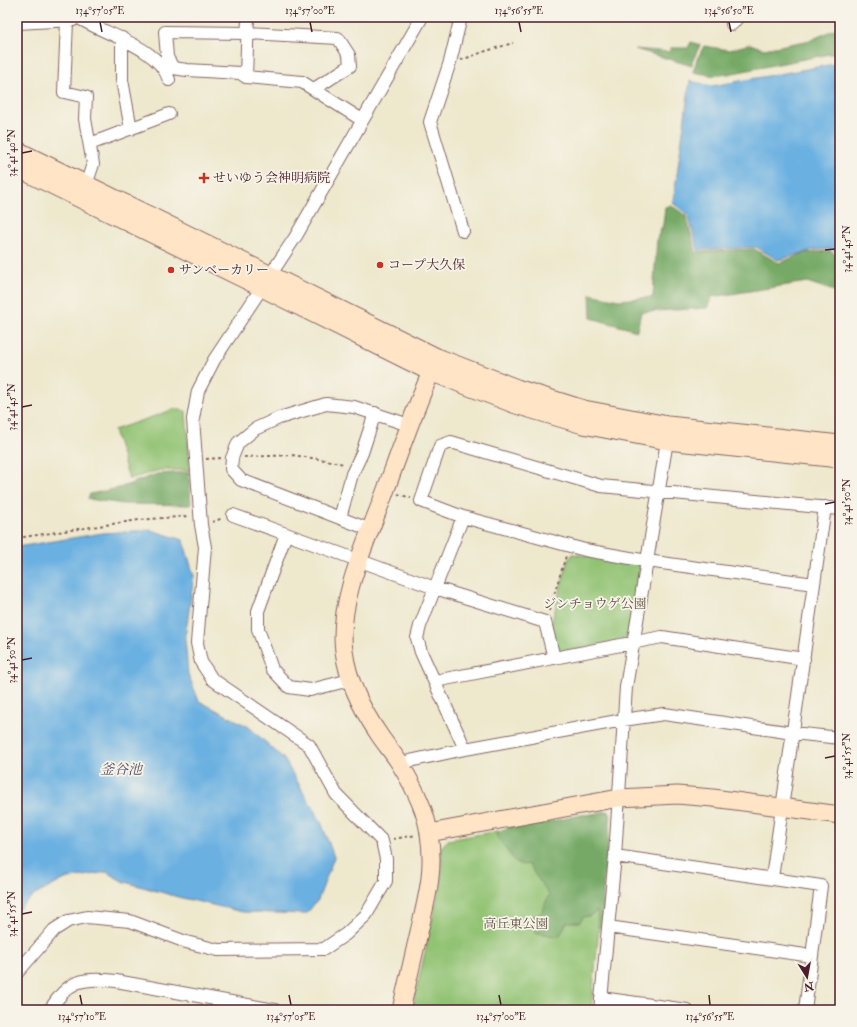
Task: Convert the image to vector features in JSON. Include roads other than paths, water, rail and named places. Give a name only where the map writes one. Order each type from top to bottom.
[{"type":"street","points":[[246,77],[248,17]]},
{"type":"street","points":[[17,973],[54,930],[68,921],[87,917],[130,921],[186,942],[218,950],[324,949],[346,934],[366,915],[386,881],[386,859],[382,841],[336,794],[309,745],[212,679],[201,662],[197,643],[205,547],[201,520],[193,419],[198,391],[214,360],[296,236],[422,17]]},
{"type":"street","points":[[461,17],[450,62],[430,122],[463,231]]},
{"type":"street","points":[[17,23],[67,22],[79,18],[122,38],[153,57],[167,73],[169,80]]},
{"type":"street","points":[[67,22],[64,92],[86,97],[86,119],[93,164],[86,185]]},
{"type":"street","points":[[314,90],[350,66],[349,55],[338,38],[247,33],[165,32],[167,57],[174,68],[240,73],[246,77],[302,82],[314,90],[362,120]]},
{"type":"street","points":[[122,38],[122,80],[131,129]]},
{"type":"street","points":[[90,144],[169,114]]},
{"type":"street","points":[[17,150],[267,281],[430,372],[516,405],[584,425],[667,441],[840,459]]},
{"type":"street","points":[[17,168],[437,357],[517,388],[584,409],[668,424],[840,444]]},
{"type":"street","points":[[401,1010],[429,887],[432,864],[429,833],[425,815],[400,763],[360,706],[350,680],[344,650],[343,627],[351,587],[360,560],[409,425],[437,357]]},
{"type":"street","points":[[371,530],[241,480],[231,469],[232,458],[238,443],[255,429],[279,418],[326,404],[354,406],[409,425]]},
{"type":"street","points":[[340,518],[352,474],[362,453],[376,413]]},
{"type":"street","points":[[600,1010],[615,856],[626,687],[667,441]]},
{"type":"street","points":[[814,584],[647,561],[585,550],[462,517],[421,501],[440,446],[451,442],[601,486],[840,509]]},
{"type":"street","points":[[772,878],[825,507]]},
{"type":"street","points":[[233,514],[435,588],[546,622],[554,658]]},
{"type":"street","points":[[462,517],[420,626],[417,638],[421,652],[466,749]]},
{"type":"street","points":[[286,534],[258,611],[258,629],[272,669],[289,686],[310,690],[350,680]]},
{"type":"street","points":[[435,681],[633,644],[662,637],[804,659]]},
{"type":"street","points":[[400,763],[466,749],[623,720],[664,714],[793,733],[840,738]]},
{"type":"street","points":[[429,833],[619,798],[677,795],[713,798],[840,815]]},
{"type":"street","points":[[615,856],[821,886],[805,1010]]},
{"type":"street","points":[[608,927],[812,956]]},
{"type":"street","points":[[50,1010],[59,996],[71,986],[83,980],[94,979],[116,981],[243,1007],[275,1010]]},
{"type":"street","points":[[601,998],[686,1010]]},
{"type":"water","points":[[840,63],[840,253],[832,249],[813,250],[778,260],[756,247],[698,250],[688,215],[673,203],[690,81],[712,86]]},
{"type":"water","name":"釜谷池","points":[[151,530],[183,540],[194,576],[185,638],[188,674],[199,701],[249,727],[284,759],[321,822],[334,857],[318,900],[306,914],[243,912],[178,897],[122,881],[107,872],[65,879],[33,896],[17,910],[17,547],[103,533]]},
{"type":"place","name":"せいゆう会神明病院","points":[[204,178]]},
{"type":"place","name":"コープ大久保","points":[[380,265]]},
{"type":"place","name":"サンベーカリー","points":[[171,270]]},
{"type":"park label","name":"ジンチョウゲ公園","points":[[595,604]]},
{"type":"park label","name":"高丘東公園","points":[[516,924]]}]
